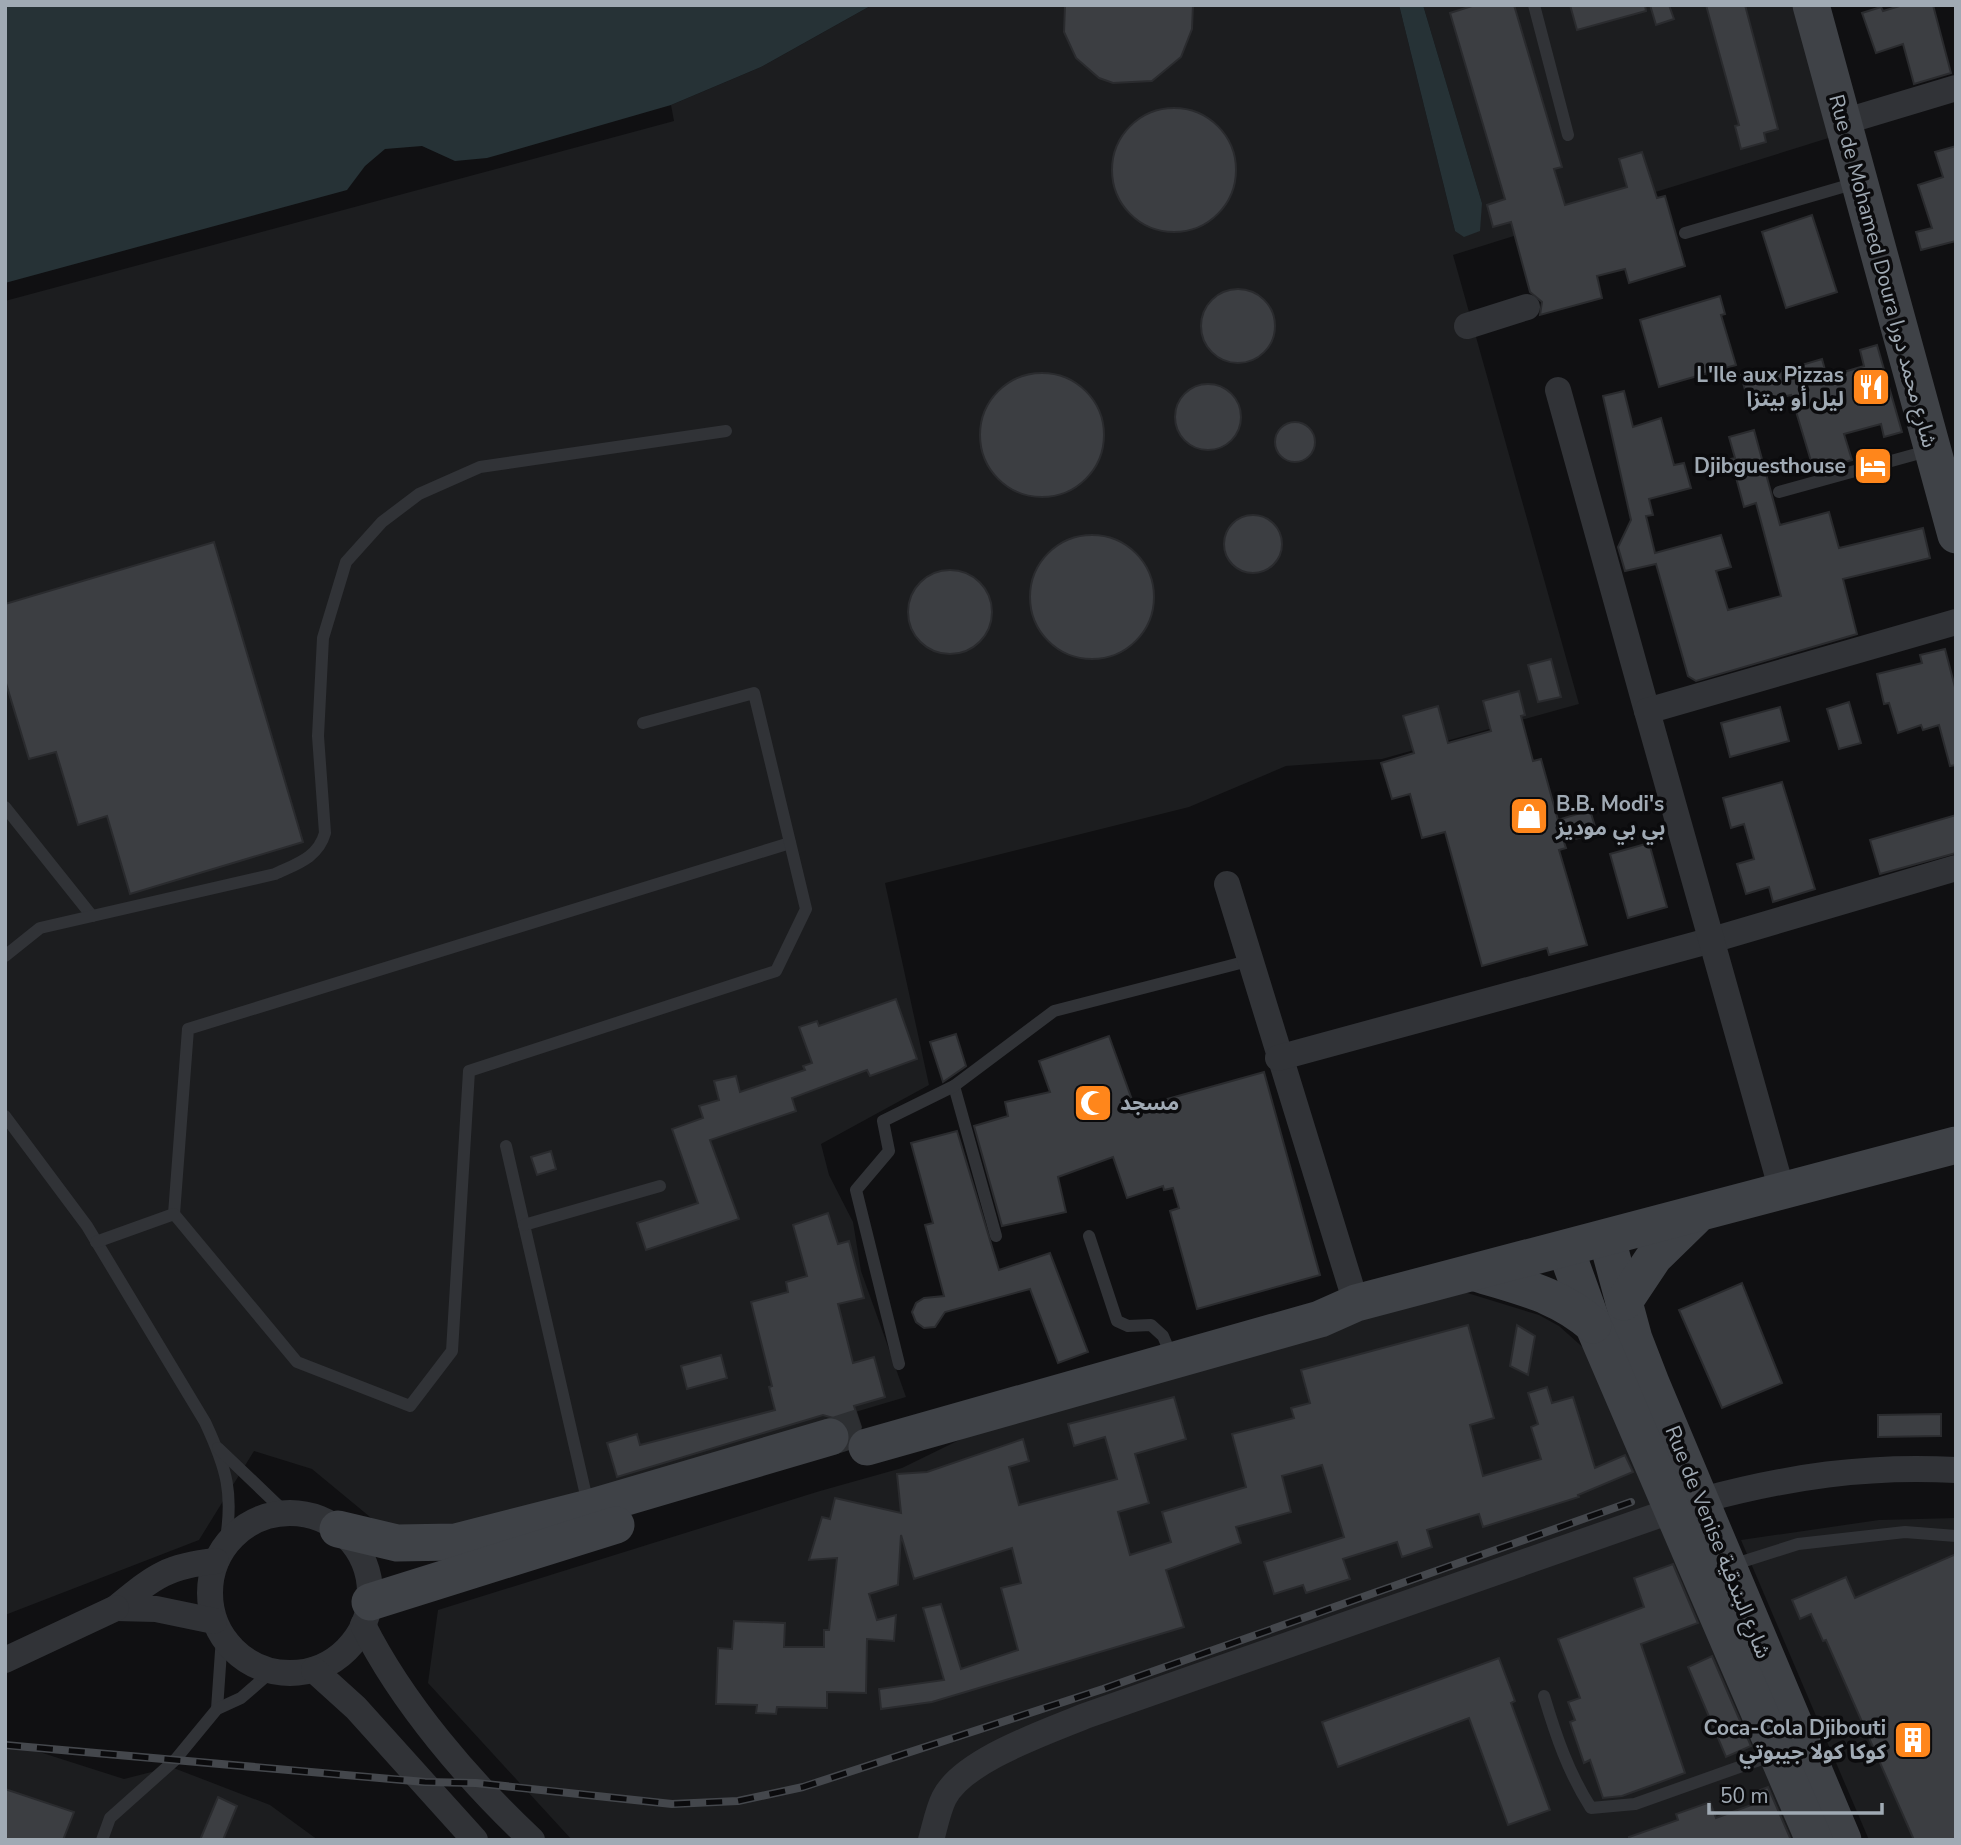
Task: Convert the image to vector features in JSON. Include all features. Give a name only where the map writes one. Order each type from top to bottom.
[{"type":"main road","name":"Rue de Mohamed Doura شارع محمد دورا","points":[[1811,5],[1859,182],[1944,447],[1956,536]]},
{"type":"main road","points":[[338,1529],[387,1541],[427,1545],[486,1536],[849,1442],[1055,1384],[1320,1319],[1353,1304],[1956,1145]]},
{"type":"main road","points":[[1624,1302],[1654,1257],[1698,1214]]},
{"type":"main road","name":"Rue de Venise شارع البندقية","points":[[1607,1239],[1624,1302],[1688,1504],[1714,1571],[1790,1749],[1843,1840]]},
{"type":"main road","name":"Rue de Venise شارع البندقية","points":[[1566,1250],[1593,1325],[1688,1504]]},
{"type":"main road","points":[[1476,1273],[1550,1296],[1572,1307],[1593,1325]]},
{"type":"main road","points":[[1055,1384],[1166,1343],[1322,1302],[1341,1301],[1353,1304]]},
{"type":"main road","points":[[367,1614],[849,1442]]},
{"type":"main road","name":"Rue de Venise شارع البندقية","points":[[1790,1749],[1814,1840]]},
{"type":"street","points":[[1843,122],[1956,88]]},
{"type":"street","points":[[1467,326],[1527,307]]},
{"type":"street","points":[[1559,390],[1782,1191]]},
{"type":"street","points":[[1647,711],[1956,622]]},
{"type":"street","points":[[1278,1059],[1712,940],[1956,868]]},
{"type":"street","points":[[1227,884],[1353,1304]]},
{"type":"street","points":[[931,1840],[944,1796],[961,1779],[997,1754],[1085,1716],[1688,1504],[1763,1484],[1832,1472],[1956,1470]]},
{"type":"street","points":[[367,1614],[351,1645],[334,1660],[314,1670],[300,1673],[272,1671],[235,1653],[218,1629],[209,1590],[221,1553],[252,1522],[286,1513],[323,1520],[338,1529],[353,1543],[364,1561],[369,1581],[367,1614],[374,1647],[433,1730],[476,1783],[532,1840]]},
{"type":"street","points":[[5,1660],[116,1608],[155,1577],[182,1564],[221,1553]]},
{"type":"street","points":[[116,1608],[156,1609],[218,1629]]},
{"type":"street","points":[[314,1670],[390,1744],[475,1840]]},
{"type":"lane","points":[[1534,5],[1568,135]]},
{"type":"lane","points":[[1685,233],[1859,182]]},
{"type":"lane","points":[[5,956],[40,928],[275,874],[308,858],[321,846],[325,833],[318,736],[324,638],[346,562],[382,522],[419,494],[480,467],[726,431]]},
{"type":"lane","points":[[1779,492],[1944,447]]},
{"type":"lane","points":[[643,723],[754,693],[806,909],[776,971],[469,1071],[452,1351],[410,1406],[297,1362],[174,1214],[188,1029],[790,843]]},
{"type":"lane","points":[[5,807],[92,916]]},
{"type":"lane","points":[[899,1364],[856,1190],[889,1151],[883,1121],[954,1086],[1054,1011],[1248,961]]},
{"type":"lane","points":[[954,1086],[996,1236]]},
{"type":"lane","points":[[5,1116],[96,1242],[216,1447],[232,1504],[221,1553]]},
{"type":"lane","points":[[506,1146],[589,1508]]},
{"type":"lane","points":[[524,1225],[660,1186]]},
{"type":"lane","points":[[96,1242],[174,1214]]},
{"type":"lane","points":[[1089,1236],[1117,1321],[1128,1326],[1151,1325],[1163,1336],[1166,1343]]},
{"type":"lane","points":[[216,1447],[286,1513]]},
{"type":"lane","points":[[1714,1571],[1798,1544],[1905,1532],[1956,1536]]},
{"type":"lane","points":[[217,1709],[218,1629]]},
{"type":"lane","points":[[102,1840],[110,1818],[176,1760],[217,1709],[241,1698],[272,1671]]},
{"type":"lane","points":[[1544,1696],[1573,1780],[1591,1808],[1635,1804],[1790,1749]]},
{"type":"shaded area","points":[[5,5],[872,5],[761,67],[671,105],[487,158],[455,161],[422,146],[385,149],[365,166],[347,190],[5,283]]},
{"type":"shaded area","points":[[872,5],[1399,5],[1455,231],[1482,203],[1423,5],[1804,5],[1835,136],[1453,255],[1579,704],[1382,759],[1286,766],[1189,807],[885,883],[929,1085],[821,1144],[829,1175],[853,1222],[861,1271],[906,1397],[451,1531],[387,1531],[312,1469],[254,1451],[199,1540],[5,1615],[5,301],[674,121],[671,105],[761,67]]},
{"type":"shaded area","points":[[1399,5],[1423,5],[1482,203],[1480,231],[1464,237],[1455,231]]},
{"type":"shaded area","points":[[1461,1291],[1539,1315],[1559,1326],[1597,1360],[1803,1840],[572,1840],[428,1683],[438,1610],[902,1468],[996,1422]]},
{"type":"shaded area","points":[[1956,1518],[1956,1840],[1869,1840],[1741,1540],[1879,1520]]},
{"type":"shaded area","points":[[5,1741],[124,1779],[171,1767],[270,1805],[318,1840],[5,1840]]},
{"type":"building","points":[[1065,5],[1193,5],[1192,29],[1181,57],[1152,81],[1113,83],[1099,78],[1076,58],[1064,32]]},
{"type":"building","points":[[1475,5],[1514,5],[1562,167],[1554,169],[1565,205],[1627,187],[1619,159],[1642,152],[1657,198],[1665,196],[1685,266],[1629,283],[1625,269],[1597,276],[1602,298],[1540,315],[1542,302],[1530,292],[1511,222],[1493,227],[1487,205],[1505,199],[1450,13]]},
{"type":"building","points":[[1570,5],[1645,5],[1646,11],[1577,30]]},
{"type":"building","points":[[1650,5],[1669,5],[1674,19],[1656,25]]},
{"type":"building","points":[[1706,5],[1745,5],[1778,129],[1764,133],[1766,142],[1741,149],[1735,126],[1739,125]]},
{"type":"building","points":[[1903,5],[1933,5],[1951,73],[1914,84],[1903,44],[1876,53],[1862,13],[1881,7],[1883,11]]},
{"type":"building","points":[[1174,108],[1198,113],[1218,126],[1231,146],[1236,170],[1231,194],[1218,214],[1198,227],[1174,232],[1150,227],[1130,214],[1117,194],[1112,170],[1117,146],[1130,126],[1150,113]]},
{"type":"building","points":[[1956,146],[1956,241],[1921,250],[1916,232],[1932,228],[1918,185],[1943,177],[1935,152]]},
{"type":"building","points":[[1812,215],[1837,292],[1786,308],[1762,232]]},
{"type":"building","points":[[1238,289],[1259,295],[1269,305],[1275,326],[1269,347],[1259,357],[1238,363],[1217,357],[1207,347],[1201,326],[1207,305],[1217,295]]},
{"type":"building","points":[[1720,296],[1725,314],[1721,315],[1736,365],[1659,387],[1640,320]]},
{"type":"building","points":[[1877,345],[1902,432],[1884,437],[1881,424],[1844,434],[1852,460],[1814,471],[1791,395],[1749,405],[1741,375],[1760,370],[1761,377],[1822,359],[1827,377],[1864,366],[1860,350]]},
{"type":"building","points":[[1042,373],[1066,378],[1086,391],[1099,411],[1104,435],[1099,459],[1086,479],[1066,492],[1042,497],[1018,492],[998,479],[985,459],[980,435],[985,411],[998,391],[1018,378]]},
{"type":"building","points":[[1214,384],[1232,393],[1239,404],[1239,430],[1232,441],[1221,448],[1202,450],[1184,441],[1177,430],[1175,411],[1184,393],[1195,386]]},
{"type":"building","points":[[1624,391],[1633,427],[1661,418],[1674,465],[1684,463],[1691,488],[1649,499],[1653,515],[1646,516],[1655,553],[1721,535],[1731,567],[1716,571],[1728,610],[1781,596],[1756,503],[1744,507],[1731,459],[1735,458],[1729,437],[1754,430],[1780,525],[1829,512],[1839,548],[1923,528],[1930,558],[1843,579],[1857,634],[1696,681],[1688,676],[1656,564],[1625,571],[1618,547],[1631,520],[1603,396]]},
{"type":"building","points":[[1295,422],[1303,423],[1309,428],[1314,434],[1314,450],[1309,456],[1303,461],[1295,462],[1287,461],[1281,456],[1276,450],[1275,442],[1276,434],[1281,428],[1287,423]]},
{"type":"building","points":[[1247,515],[1259,515],[1274,523],[1282,538],[1282,550],[1274,565],[1259,573],[1247,573],[1232,565],[1224,550],[1224,538],[1232,523]]},
{"type":"building","points":[[1092,535],[1116,540],[1136,553],[1149,573],[1154,597],[1149,621],[1136,641],[1116,654],[1092,659],[1068,654],[1048,641],[1035,621],[1030,597],[1035,573],[1048,553],[1068,540]]},
{"type":"building","points":[[214,542],[303,842],[130,894],[107,816],[78,825],[56,752],[29,759],[5,680],[5,604]]},
{"type":"building","points":[[950,570],[966,573],[980,582],[989,596],[992,612],[989,628],[980,642],[966,651],[950,654],[934,651],[920,642],[911,628],[908,612],[911,596],[920,582],[934,573]]},
{"type":"building","points":[[1945,649],[1956,691],[1956,765],[1950,766],[1939,725],[1923,730],[1921,725],[1898,733],[1889,703],[1884,704],[1877,674],[1922,663],[1920,655]]},
{"type":"building","points":[[1551,659],[1561,697],[1538,702],[1528,665]]},
{"type":"building","points":[[1519,691],[1525,715],[1521,716],[1533,761],[1541,759],[1558,820],[1590,810],[1597,833],[1564,842],[1566,848],[1559,850],[1587,945],[1549,955],[1547,948],[1482,966],[1445,832],[1422,838],[1410,794],[1392,799],[1381,763],[1414,753],[1403,716],[1438,706],[1448,743],[1491,731],[1483,701]]},
{"type":"building","points":[[1849,702],[1861,743],[1839,749],[1827,709]]},
{"type":"building","points":[[1780,707],[1789,741],[1730,757],[1721,723]]},
{"type":"building","points":[[1782,782],[1815,889],[1773,902],[1769,887],[1746,894],[1737,864],[1754,859],[1744,824],[1731,828],[1723,798]]},
{"type":"building","points":[[1956,815],[1956,853],[1880,874],[1870,840]]},
{"type":"building","points":[[1649,843],[1667,907],[1628,918],[1610,854]]},
{"type":"building","points":[[896,999],[917,1059],[870,1076],[867,1070],[792,1098],[796,1111],[710,1140],[739,1219],[646,1250],[637,1223],[698,1203],[672,1129],[703,1118],[699,1106],[719,1100],[714,1081],[736,1076],[740,1092],[805,1070],[803,1066],[812,1063],[799,1027],[817,1021],[819,1026]]},
{"type":"building","points":[[956,1034],[966,1066],[943,1082],[930,1042]]},
{"type":"building","points":[[1109,1036],[1135,1108],[1264,1072],[1320,1275],[1197,1309],[1170,1211],[1179,1208],[1173,1188],[1164,1190],[1163,1186],[1127,1198],[1113,1157],[1058,1177],[1066,1212],[1002,1226],[974,1126],[1008,1116],[1005,1102],[1050,1092],[1039,1061]]},
{"type":"building","points":[[957,1131],[999,1270],[1050,1253],[1088,1352],[1058,1363],[1030,1289],[945,1312],[935,1327],[924,1328],[916,1322],[912,1312],[916,1303],[924,1298],[944,1296],[925,1225],[933,1223],[911,1143]]},
{"type":"building","points":[[551,1151],[556,1169],[537,1175],[531,1157]]},
{"type":"building","points":[[828,1213],[838,1244],[849,1241],[864,1298],[838,1304],[853,1363],[874,1357],[885,1397],[854,1406],[861,1427],[850,1435],[844,1421],[823,1415],[617,1477],[607,1443],[637,1434],[640,1445],[775,1410],[769,1387],[772,1386],[751,1302],[788,1292],[786,1282],[807,1276],[793,1225]]},
{"type":"building","points":[[1742,1283],[1782,1383],[1722,1408],[1679,1310]]},
{"type":"building","points":[[1468,1325],[1494,1418],[1470,1425],[1483,1476],[1541,1459],[1531,1427],[1538,1424],[1528,1393],[1547,1387],[1552,1403],[1573,1397],[1595,1468],[1625,1455],[1633,1472],[1578,1495],[1579,1497],[1483,1527],[1479,1514],[1427,1530],[1432,1547],[1402,1557],[1397,1542],[1343,1559],[1350,1579],[1306,1593],[1303,1585],[1274,1594],[1264,1562],[1344,1537],[1322,1465],[1282,1476],[1291,1512],[1236,1527],[1241,1543],[1166,1570],[1184,1627],[932,1702],[881,1709],[879,1689],[944,1680],[923,1608],[941,1604],[961,1669],[1018,1650],[1001,1588],[1021,1583],[1012,1548],[914,1579],[901,1535],[898,1585],[869,1594],[877,1620],[896,1615],[894,1641],[867,1639],[866,1693],[827,1692],[827,1708],[777,1707],[776,1714],[756,1713],[757,1705],[716,1704],[718,1648],[732,1649],[734,1621],[785,1623],[784,1647],[824,1647],[824,1630],[829,1630],[837,1558],[809,1560],[822,1517],[830,1519],[835,1498],[901,1513],[897,1474],[927,1472],[1023,1439],[1029,1461],[1009,1467],[1019,1505],[1117,1479],[1105,1437],[1074,1446],[1068,1424],[1174,1397],[1186,1439],[1135,1454],[1149,1503],[1118,1512],[1130,1555],[1171,1542],[1162,1512],[1246,1487],[1232,1434],[1294,1418],[1291,1408],[1310,1403],[1301,1370]]},
{"type":"building","points":[[1517,1325],[1535,1336],[1528,1375],[1510,1366]]},
{"type":"building","points":[[721,1355],[727,1378],[687,1389],[681,1366]]},
{"type":"building","points":[[1941,1414],[1941,1436],[1878,1437],[1878,1415]]},
{"type":"building","name":"Coca-Cola Djibouti كوكا كولا جيبوتي","points":[[1956,1554],[1956,1840],[1914,1840],[1826,1640],[1823,1641],[1811,1614],[1800,1619],[1792,1600],[1846,1577],[1855,1598]]},
{"type":"building","points":[[1673,1564],[1698,1623],[1641,1644],[1685,1773],[1622,1796],[1603,1798],[1590,1760],[1584,1763],[1570,1722],[1575,1720],[1568,1702],[1580,1698],[1558,1639],[1644,1607],[1634,1578]]},
{"type":"building","points":[[1712,1656],[1751,1746],[1726,1757],[1688,1667]]},
{"type":"building","points":[[1499,1658],[1515,1701],[1511,1703],[1550,1810],[1508,1825],[1469,1718],[1338,1767],[1322,1722]]},
{"type":"building","points":[[1768,1787],[1791,1840],[1629,1840],[1629,1837],[1678,1820],[1676,1814],[1710,1802],[1716,1818],[1765,1800],[1760,1790]]},
{"type":"building","points":[[5,1789],[74,1812],[63,1840],[5,1840]]},
{"type":"building","points":[[218,1797],[237,1806],[223,1840],[200,1840]]},
{"type":"tunnel","points":[[830,1437],[861,1427]]},
{"type":"railway","points":[[5,1745],[425,1782],[476,1783],[672,1804],[738,1801],[803,1787],[1103,1689],[1631,1502]]},
{"type":"place","name":"L'Ile aux Pizzas ليل أو بيتزا","points":[[1871,387]]},
{"type":"place","name":"Djibguesthouse","points":[[1873,466]]},
{"type":"place","name":"B.B. Modi's بي بي موديز","points":[[1529,816]]},
{"type":"place","name":"مسجد","points":[[1093,1103]]},
{"type":"place","name":"Coca-Cola Djibouti كوكا كولا جيبوتي","points":[[1913,1740]]}]
